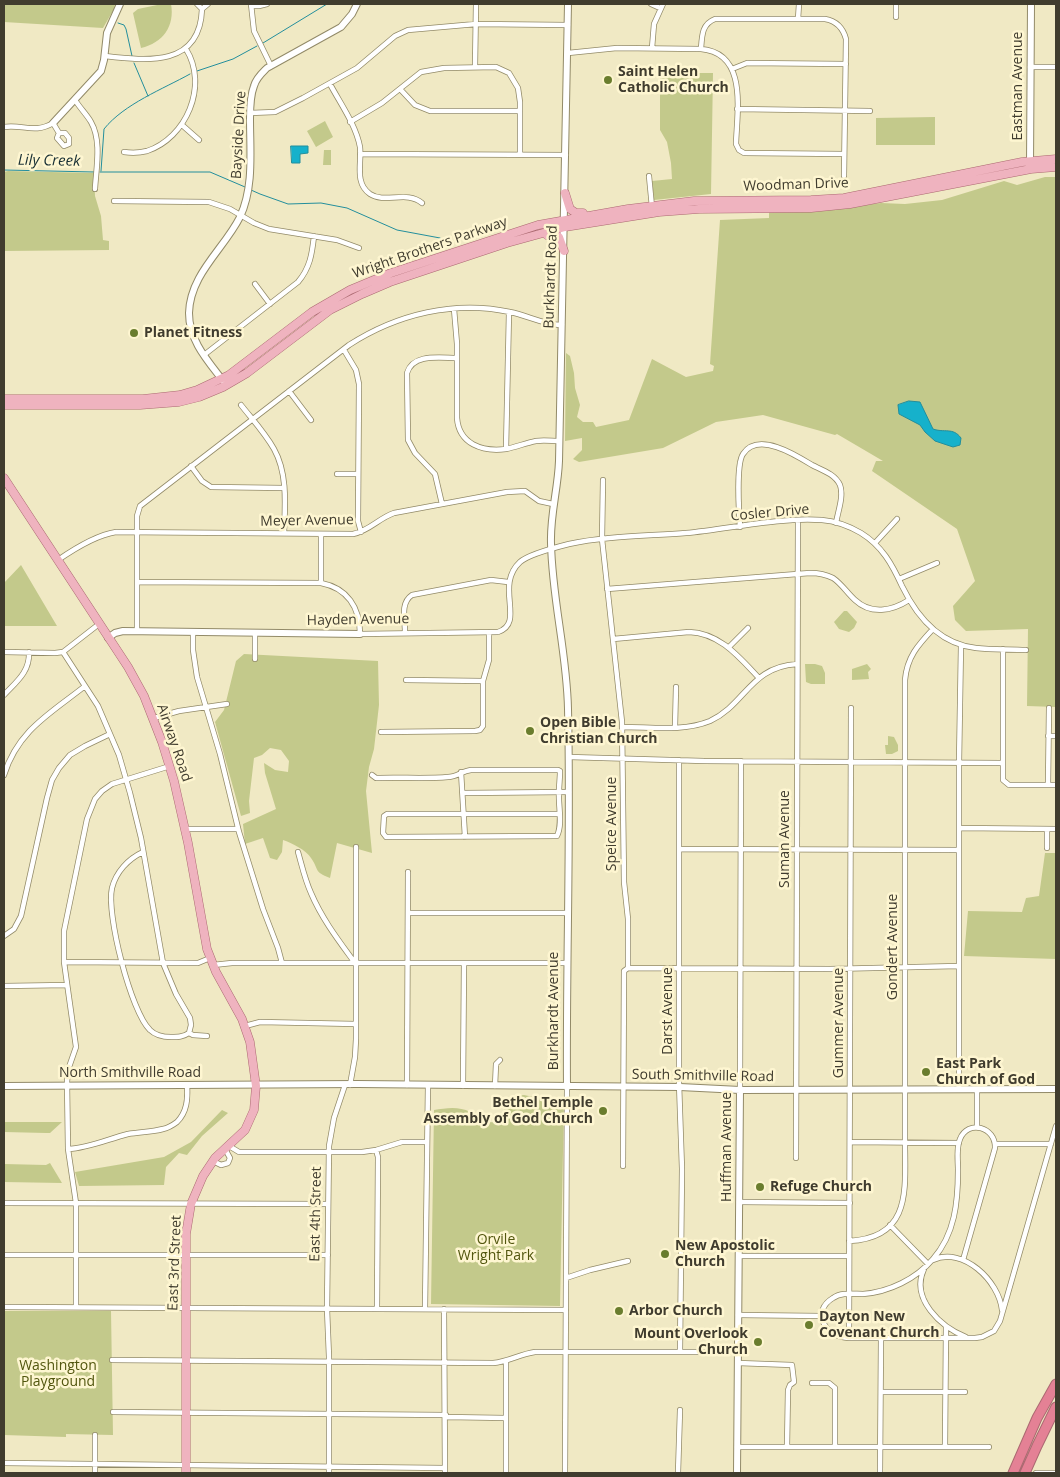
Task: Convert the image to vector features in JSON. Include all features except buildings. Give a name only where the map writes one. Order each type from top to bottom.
[{"type":"highway","points":[[1013,1473],[1037,1418],[1056,1384]]},
{"type":"highway","points":[[1026,1473],[1056,1407]]},
{"type":"main road","name":"Woodman Drive","points":[[565,223],[707,200],[811,200],[844,198],[1056,159]]},
{"type":"main road","name":"Woodman Drive","points":[[1030,165],[1056,167]]},
{"type":"main road","points":[[565,193],[568,206],[572,211],[579,213],[607,212]]},
{"type":"main road","name":"Woodman Drive","points":[[565,223],[607,212],[652,209]]},
{"type":"main road","name":"Wright Brothers Parkway","points":[[4,399],[161,398],[180,395],[224,382],[247,373],[330,310],[351,299],[390,282],[565,223]]},
{"type":"main road","name":"Wright Brothers Parkway","points":[[4,405],[155,404],[180,402],[199,397],[224,382],[312,312],[350,290],[378,278],[521,230],[565,223]]},
{"type":"main road","points":[[524,238],[550,234],[556,235],[561,240],[564,251]]},
{"type":"main road","name":"Airway Road","points":[[4,478],[137,682],[154,718],[170,766],[185,829],[204,937],[211,962],[245,1026],[251,1045]]},
{"type":"main road","name":"East 3rd Street","points":[[186,1469],[187,1222],[191,1204],[203,1176],[213,1161],[245,1130],[252,1117],[256,1102],[256,1086],[251,1045]]},
{"type":"street","points":[[4,128],[11,126],[38,129],[53,123],[98,76],[103,66],[107,32],[120,4]]},
{"type":"street","points":[[197,4],[202,9]]},
{"type":"street","points":[[105,56],[152,59],[175,54],[186,49],[199,30],[202,9],[208,4]]},
{"type":"street","points":[[267,4],[251,5],[254,31],[271,66]]},
{"type":"street","name":"Bayside Drive","points":[[224,382],[194,339],[190,326],[189,311],[192,295],[204,271],[240,215],[250,182],[250,113],[255,82],[271,66],[340,27],[349,18],[357,4]]},
{"type":"street","points":[[475,67],[476,4]]},
{"type":"street","name":"Burkhardt Road","points":[[551,550],[552,504],[559,472],[568,4]]},
{"type":"street","points":[[651,4],[662,6],[654,24],[652,48]]},
{"type":"street","points":[[798,19],[799,4]]},
{"type":"street","points":[[896,4],[896,17]]},
{"type":"street","name":"Eastman Avenue","points":[[1030,165],[1031,4]]},
{"type":"street","points":[[701,49],[703,29],[709,22],[715,19],[830,20],[837,24],[843,31],[846,39],[844,176]]},
{"type":"street","points":[[250,113],[270,113],[280,110],[330,84],[364,63],[403,31],[476,24],[568,25]]},
{"type":"street","points":[[568,53],[617,48],[710,50],[719,55],[732,69],[737,84],[736,144],[739,150],[744,153],[844,154]]},
{"type":"street","points":[[124,152],[141,152],[154,147],[169,138],[182,125],[192,104],[195,88],[192,65],[186,49]]},
{"type":"street","points":[[732,69],[747,63],[846,64]]},
{"type":"street","points":[[350,122],[382,103],[415,76],[426,70],[496,67],[504,70],[512,77],[519,94],[520,155]]},
{"type":"street","points":[[1030,67],[1056,67]]},
{"type":"street","points":[[330,84],[358,140],[360,179],[363,187],[379,197],[413,198],[422,203]]},
{"type":"street","points":[[400,89],[415,105],[430,111],[520,111]]},
{"type":"street","points":[[75,100],[92,123],[94,130],[95,189]]},
{"type":"street","points":[[737,109],[870,111]]},
{"type":"street","points":[[53,123],[59,133]]},
{"type":"street","points":[[182,125],[199,140]]},
{"type":"street","points":[[360,154],[566,155]]},
{"type":"street","points":[[649,176],[652,209]]},
{"type":"street","points":[[114,201],[202,201],[223,206],[269,229],[343,241],[359,248]]},
{"type":"street","points":[[204,355],[293,287],[303,276],[310,260],[314,236]]},
{"type":"street","points":[[255,284],[270,304]]},
{"type":"street","points":[[137,631],[137,532],[140,506],[344,350],[368,333],[390,323],[425,312],[484,308],[562,325]]},
{"type":"street","points":[[454,309],[457,418],[460,432],[466,440],[480,447],[492,450],[506,449],[537,441],[559,441]]},
{"type":"street","points":[[506,449],[509,312]]},
{"type":"street","points":[[344,350],[356,370],[359,384],[358,520],[361,532]]},
{"type":"street","points":[[442,504],[435,474],[415,453],[408,440],[407,373],[412,364],[419,360],[456,358]]},
{"type":"street","points":[[290,391],[311,420]]},
{"type":"street","points":[[241,405],[274,449],[282,471],[284,533]]},
{"type":"street","points":[[740,527],[740,460],[744,452],[750,448],[766,445],[786,450],[836,478],[841,490],[836,523]]},
{"type":"street","points":[[192,466],[202,481],[211,487],[284,488]]},
{"type":"street","points":[[337,474],[358,474]]},
{"type":"street","name":"Speice Avenue","points":[[603,480],[602,539],[624,759],[624,882],[628,919],[628,968],[624,971],[623,1166]]},
{"type":"street","name":"Meyer Avenue","points":[[58,560],[83,545],[106,534],[116,532],[353,534],[361,532],[389,515],[522,490],[528,492],[539,501],[552,504]]},
{"type":"street","points":[[875,544],[897,519]]},
{"type":"street","name":"Cosler Drive","points":[[551,550],[580,542],[602,539],[688,533],[798,520],[821,520],[836,523],[858,532],[875,544],[887,556],[909,600],[919,615],[933,629],[961,645],[977,648],[1026,650]]},
{"type":"street","name":"Suman Avenue","points":[[796,1158],[798,520]]},
{"type":"street","points":[[321,583],[322,534]]},
{"type":"street","points":[[405,632],[405,603],[412,595],[492,580],[508,582],[515,568],[524,560],[551,550]]},
{"type":"street","name":"Burkhardt Avenue","points":[[551,550],[567,682],[569,757],[565,1473]]},
{"type":"street","points":[[899,579],[937,563]]},
{"type":"street","points":[[607,589],[798,574],[820,574],[830,577],[839,583],[856,601],[872,609],[889,609],[909,600]]},
{"type":"street","points":[[138,582],[321,583],[337,588],[350,598],[359,616],[360,634]]},
{"type":"street","name":"Hayden Avenue","points":[[108,638],[119,632],[137,631],[360,634],[498,632],[505,629],[511,621],[508,582]]},
{"type":"street","points":[[4,652],[63,652],[99,624]]},
{"type":"street","points":[[729,648],[748,628]]},
{"type":"street","name":"Gondert Avenue","points":[[849,1241],[870,1238],[881,1233],[890,1225],[900,1211],[904,1200],[905,680],[907,666],[914,649],[933,629]]},
{"type":"street","points":[[193,632],[196,670],[229,787],[238,829],[260,903],[282,963]]},
{"type":"street","points":[[381,732],[480,730],[483,724],[483,681],[489,655],[489,632]]},
{"type":"street","points":[[612,639],[695,632],[715,638],[729,648],[759,678]]},
{"type":"street","points":[[255,633],[255,659]]},
{"type":"street","points":[[959,1089],[961,645]]},
{"type":"street","points":[[1003,649],[1002,778],[1007,785],[1056,785]]},
{"type":"street","points":[[4,695],[25,672],[29,652]]},
{"type":"street","points":[[63,652],[98,706],[126,779],[143,852],[162,962],[176,994],[190,1018],[189,1033]]},
{"type":"street","points":[[622,727],[694,726],[718,717],[759,678],[779,667],[797,664]]},
{"type":"street","points":[[406,680],[483,681]]},
{"type":"street","points":[[4,773],[18,745],[33,726],[85,686]]},
{"type":"street","points":[[675,727],[676,687]]},
{"type":"street","points":[[154,718],[174,712],[228,704]]},
{"type":"street","name":"Gummer Avenue","points":[[849,1338],[850,708]]},
{"type":"street","points":[[1048,786],[1049,708]]},
{"type":"street","points":[[4,936],[14,929],[21,916],[45,805],[55,774],[75,752],[110,734]]},
{"type":"street","points":[[1048,736],[1056,736]]},
{"type":"street","points":[[569,757],[796,762],[1001,763]]},
{"type":"street","name":"Darst Avenue","points":[[679,760],[682,1169],[680,1351]]},
{"type":"street","name":"Huffman Avenue","points":[[737,1473],[741,761]]},
{"type":"street","points":[[76,1307],[76,1203],[68,1149],[67,1086],[68,1070],[76,1047],[64,962],[64,931],[89,812],[95,799],[112,784],[170,766]]},
{"type":"street","points":[[372,775],[376,778],[450,777],[471,770],[558,770],[560,772],[559,830],[557,836],[465,837],[384,835],[384,816],[387,814],[559,814]]},
{"type":"street","points":[[461,772],[465,837]]},
{"type":"street","points":[[462,793],[569,792]]},
{"type":"street","points":[[959,828],[1056,829]]},
{"type":"street","points":[[185,829],[238,829]]},
{"type":"street","points":[[1047,829],[1047,848]]},
{"type":"street","name":"East 4th Street","points":[[329,1473],[327,1309],[329,1152],[331,1128],[347,1085],[356,1049],[356,847]]},
{"type":"street","points":[[679,849],[959,850]]},
{"type":"street","points":[[143,852],[132,858],[122,868],[111,890],[112,909],[121,962],[135,1002],[149,1029],[157,1035],[165,1037],[183,1036],[189,1033],[207,1036]]},
{"type":"street","points":[[298,852],[316,905],[355,963]]},
{"type":"street","points":[[407,1085],[408,872]]},
{"type":"street","points":[[408,914],[568,913]]},
{"type":"street","points":[[64,962],[567,963]]},
{"type":"street","points":[[463,1086],[464,963]]},
{"type":"street","points":[[628,968],[904,968],[959,966]]},
{"type":"street","points":[[4,986],[67,985]]},
{"type":"street","points":[[245,1026],[260,1022],[356,1024]]},
{"type":"street","points":[[495,1086],[496,1064],[500,1060]]},
{"type":"street","name":"North Smithville Road","points":[[4,1086],[182,1084],[256,1086]]},
{"type":"street","points":[[68,1149],[89,1146],[130,1134],[161,1130],[169,1127],[178,1121],[183,1113],[187,1102],[188,1085]]},
{"type":"street","points":[[426,1309],[428,1085]]},
{"type":"street","name":"South Smithville Road","points":[[256,1086],[680,1087],[740,1090],[850,1088],[1056,1089]]},
{"type":"street","points":[[977,1088],[977,1127]]},
{"type":"street","points":[[1002,1312],[1001,1302],[982,1273],[963,1260],[944,1256],[888,1289],[873,1293],[836,1296],[825,1307],[822,1316],[829,1332],[837,1337],[968,1338],[982,1337],[994,1331],[1000,1321],[1056,1126]]},
{"type":"street","points":[[963,1260],[995,1144],[988,1131],[977,1127],[970,1128],[964,1133],[958,1143],[958,1194],[955,1215],[947,1237],[928,1264],[921,1279],[923,1295],[930,1310],[946,1327],[968,1338]]},
{"type":"street","points":[[227,1147],[239,1152],[362,1152],[402,1142],[427,1142]]},
{"type":"street","points":[[850,1142],[958,1143]]},
{"type":"street","points":[[995,1144],[1051,1144]]},
{"type":"street","points":[[213,1161],[221,1165],[228,1163],[230,1158],[227,1147]]},
{"type":"street","points":[[376,1150],[378,1157],[377,1309]]},
{"type":"street","points":[[739,1202],[850,1203]]},
{"type":"street","points":[[4,1203],[328,1204]]},
{"type":"street","points":[[890,1225],[928,1264]]},
{"type":"street","points":[[4,1255],[328,1255]]},
{"type":"street","points":[[739,1256],[849,1256]]},
{"type":"street","points":[[566,1278],[628,1261]]},
{"type":"street","points":[[4,1307],[566,1310]]},
{"type":"street","points":[[4,1464],[95,1464],[186,1469],[329,1466],[445,1470],[444,1309]]},
{"type":"street","points":[[738,1316],[822,1316]]},
{"type":"street","points":[[946,1327],[946,1447]]},
{"type":"street","points":[[880,1473],[881,1338]]},
{"type":"street","points":[[112,1360],[444,1362],[506,1361],[528,1353],[738,1352]]},
{"type":"street","points":[[506,1361],[506,1473]]},
{"type":"street","points":[[738,1363],[792,1365],[794,1382],[788,1390],[787,1447]]},
{"type":"street","points":[[812,1383],[829,1383],[835,1388],[835,1447]]},
{"type":"street","points":[[880,1392],[965,1392]]},
{"type":"street","points":[[678,1473],[680,1410]]},
{"type":"street","points":[[113,1412],[506,1418]]},
{"type":"street","points":[[95,1435],[95,1473]]},
{"type":"street","points":[[737,1447],[990,1447]]},
{"type":"street","points":[[1036,1472],[1056,1473]]},
{"type":"green space","points":[[4,4],[115,4],[103,28],[4,22]]},
{"type":"green space","points":[[171,4],[172,12],[169,26],[156,42],[141,48],[133,13],[138,9]]},
{"type":"green space","points":[[660,73],[713,73],[711,194],[654,200],[652,181],[672,179],[667,142],[660,130]]},
{"type":"green space","points":[[935,117],[935,145],[876,145],[876,118]]},
{"type":"green space","points":[[325,121],[333,137],[316,147],[307,131]]},
{"type":"green space","points":[[324,150],[331,150],[331,165],[323,165]]},
{"type":"green space","points":[[4,172],[94,173],[95,196],[101,216],[103,240],[109,241],[109,250],[4,251]]},
{"type":"green space","points":[[1045,177],[1056,177],[1056,707],[1027,706],[1028,629],[966,631],[955,620],[953,606],[975,581],[957,529],[872,471],[876,461],[883,461],[837,434],[763,415],[716,422],[663,448],[579,462],[573,459],[582,450],[582,438],[565,441],[566,353],[570,356],[580,405],[577,417],[583,422],[593,422],[596,427],[629,420],[652,359],[686,377],[713,371],[714,366],[710,364],[720,220],[769,218],[769,211],[816,211],[881,203],[905,204],[942,200],[1004,181],[1017,185]]},
{"type":"green space","points":[[21,565],[57,626],[4,626],[4,583]]},
{"type":"green space","points":[[844,611],[847,611],[857,622],[849,632],[839,629],[834,622]]},
{"type":"green space","points":[[244,654],[378,661],[379,705],[374,749],[369,767],[366,791],[372,853],[337,843],[330,878],[319,872],[306,852],[287,841],[283,840],[282,852],[277,860],[270,858],[263,838],[245,844],[243,824],[276,809],[265,773],[264,763],[275,770],[288,772],[289,761],[281,750],[270,748],[262,755],[254,758],[249,801],[250,813],[241,816],[215,722],[224,710],[236,661]]},
{"type":"green space","points":[[805,664],[822,666],[825,673],[825,684],[806,682]]},
{"type":"green space","points":[[867,664],[871,669],[868,672],[869,679],[852,680],[852,669]]},
{"type":"green space","points":[[888,736],[894,737],[898,745],[898,751],[892,754],[886,754],[885,745],[888,745]]},
{"type":"green space","points":[[1045,853],[1056,853],[1056,959],[964,956],[968,911],[1022,912],[1026,898],[1039,896]]},
{"type":"green space","name":"Orvile Wright Park","points":[[524,1095],[552,1101],[564,1099],[560,1306],[431,1304],[434,1110],[457,1108],[470,1112],[483,1121],[499,1122],[505,1108],[515,1096]]},
{"type":"green space","points":[[222,1110],[228,1113],[202,1136],[187,1155],[179,1153],[166,1167],[164,1185],[79,1186],[75,1172],[164,1157],[191,1142]]},
{"type":"green space","points":[[4,1122],[62,1122],[50,1133],[46,1133],[4,1132]]},
{"type":"green space","points":[[50,1163],[62,1183],[4,1182],[4,1164],[46,1165]]},
{"type":"green space","name":"Washington Playground","points":[[4,1311],[111,1311],[113,1435],[66,1434],[66,1437],[4,1435]]},
{"type":"water","points":[[291,146],[308,146],[308,153],[300,154],[300,163],[292,163]]},
{"type":"water","points":[[909,401],[920,402],[933,429],[952,431],[961,438],[960,445],[953,447],[935,441],[920,425],[899,414],[898,405]]},
{"type":"waterway","points":[[263,43],[327,4]]},
{"type":"waterway","points":[[118,23],[124,25],[126,29],[132,56]]},
{"type":"waterway","points":[[197,71],[233,59],[257,46]]},
{"type":"waterway","points":[[134,63],[148,96]]},
{"type":"waterway","points":[[101,171],[104,129],[112,120],[156,91],[190,74]]},
{"type":"waterway","name":"Lily Creek","points":[[4,170],[94,172]]},
{"type":"waterway","points":[[100,172],[210,172],[245,187]]},
{"type":"waterway","points":[[251,190],[288,204],[321,203],[347,208],[397,230],[440,238]]},
{"type":"place","name":"Saint Helen Catholic Church","points":[[608,80]]},
{"type":"place","name":"Planet Fitness","points":[[134,333]]},
{"type":"place","name":"Open Bible Christian Church","points":[[530,731]]},
{"type":"place","name":"East Park Church of God","points":[[926,1072]]},
{"type":"place","name":"Bethel Temple Assembly of God Church","points":[[603,1111]]},
{"type":"place","name":"Refuge Church","points":[[760,1187]]},
{"type":"place","name":"New Apostolic Church","points":[[665,1254]]},
{"type":"place","name":"Arbor Church","points":[[619,1311]]},
{"type":"place","name":"Dayton New Covenant Church","points":[[809,1325]]},
{"type":"place","name":"Mount Overlook Church","points":[[758,1342]]}]
